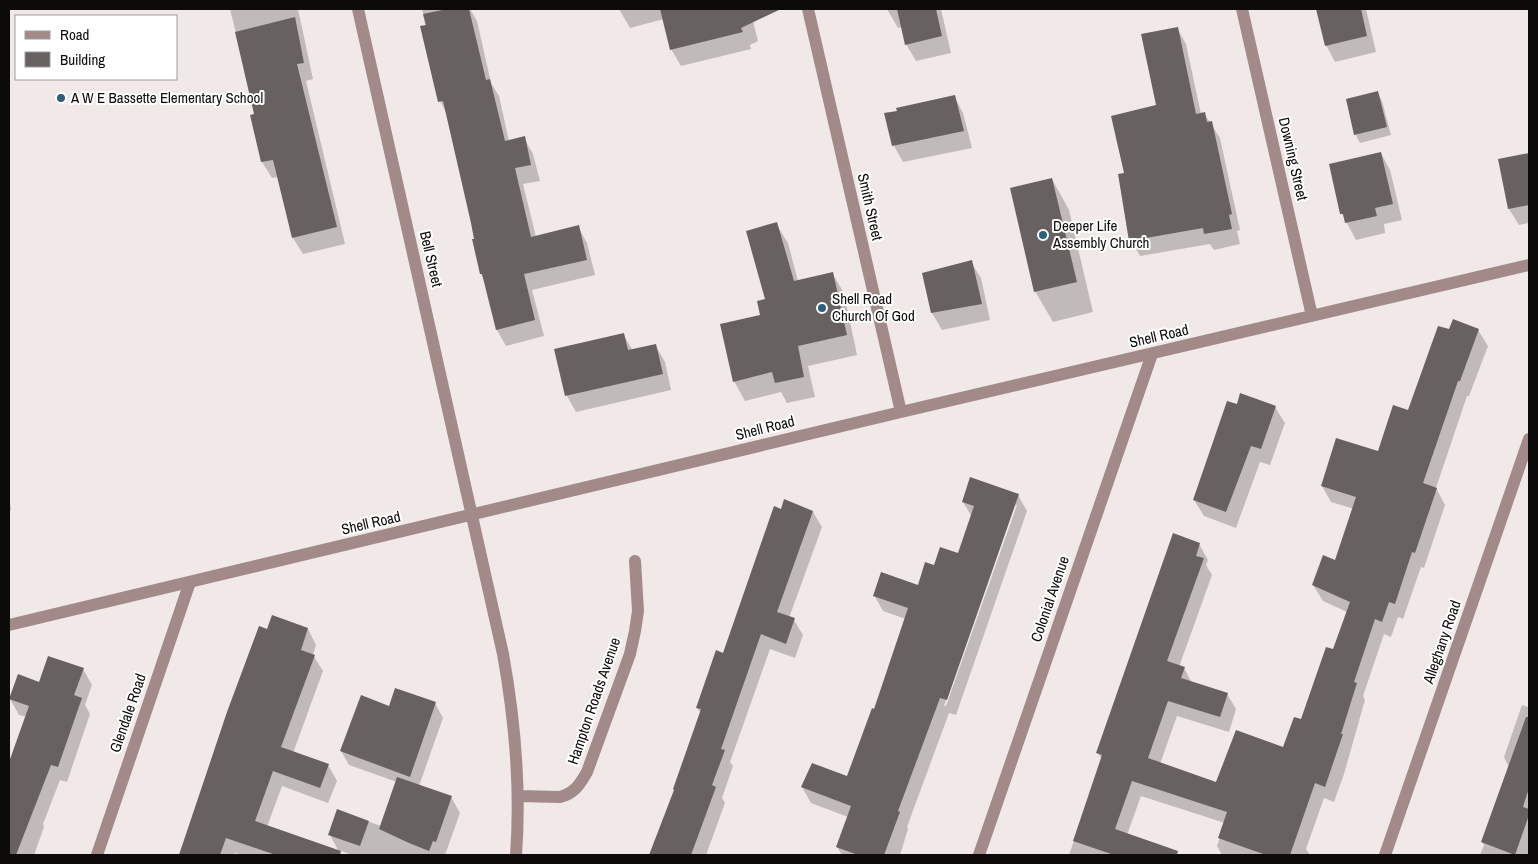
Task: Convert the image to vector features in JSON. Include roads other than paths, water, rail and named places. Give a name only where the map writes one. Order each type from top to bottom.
[{"type":"street","name":"Bell Street","points":[[358,9],[472,516]]},
{"type":"street","name":"Smith Street","points":[[808,9],[901,412]]},
{"type":"street","name":"Downing Street","points":[[1242,9],[1312,316]]},
{"type":"street","name":"Shell Road","points":[[9,625],[472,516],[901,412],[1529,265]]},
{"type":"street","name":"Colonial Avenue","points":[[979,855],[1152,354]]},
{"type":"street","name":"Alleghany Road","points":[[1385,855],[1529,439]]},
{"type":"street","points":[[472,516],[511,697],[518,796],[516,855]]},
{"type":"street","name":"Hampton Roads Avenue","points":[[518,796],[566,796],[578,788],[587,772],[630,654],[638,611],[635,560]]},
{"type":"street","name":"Glendale Road","points":[[97,855],[190,582]]},
{"type":"place","name":"A W E Bassette Elementary School","points":[[61,98]]},
{"type":"place","name":"Deeper Life Assembly Church","points":[[1043,235]]},
{"type":"place","name":"Shell Road Church Of God","points":[[822,308]]}]
